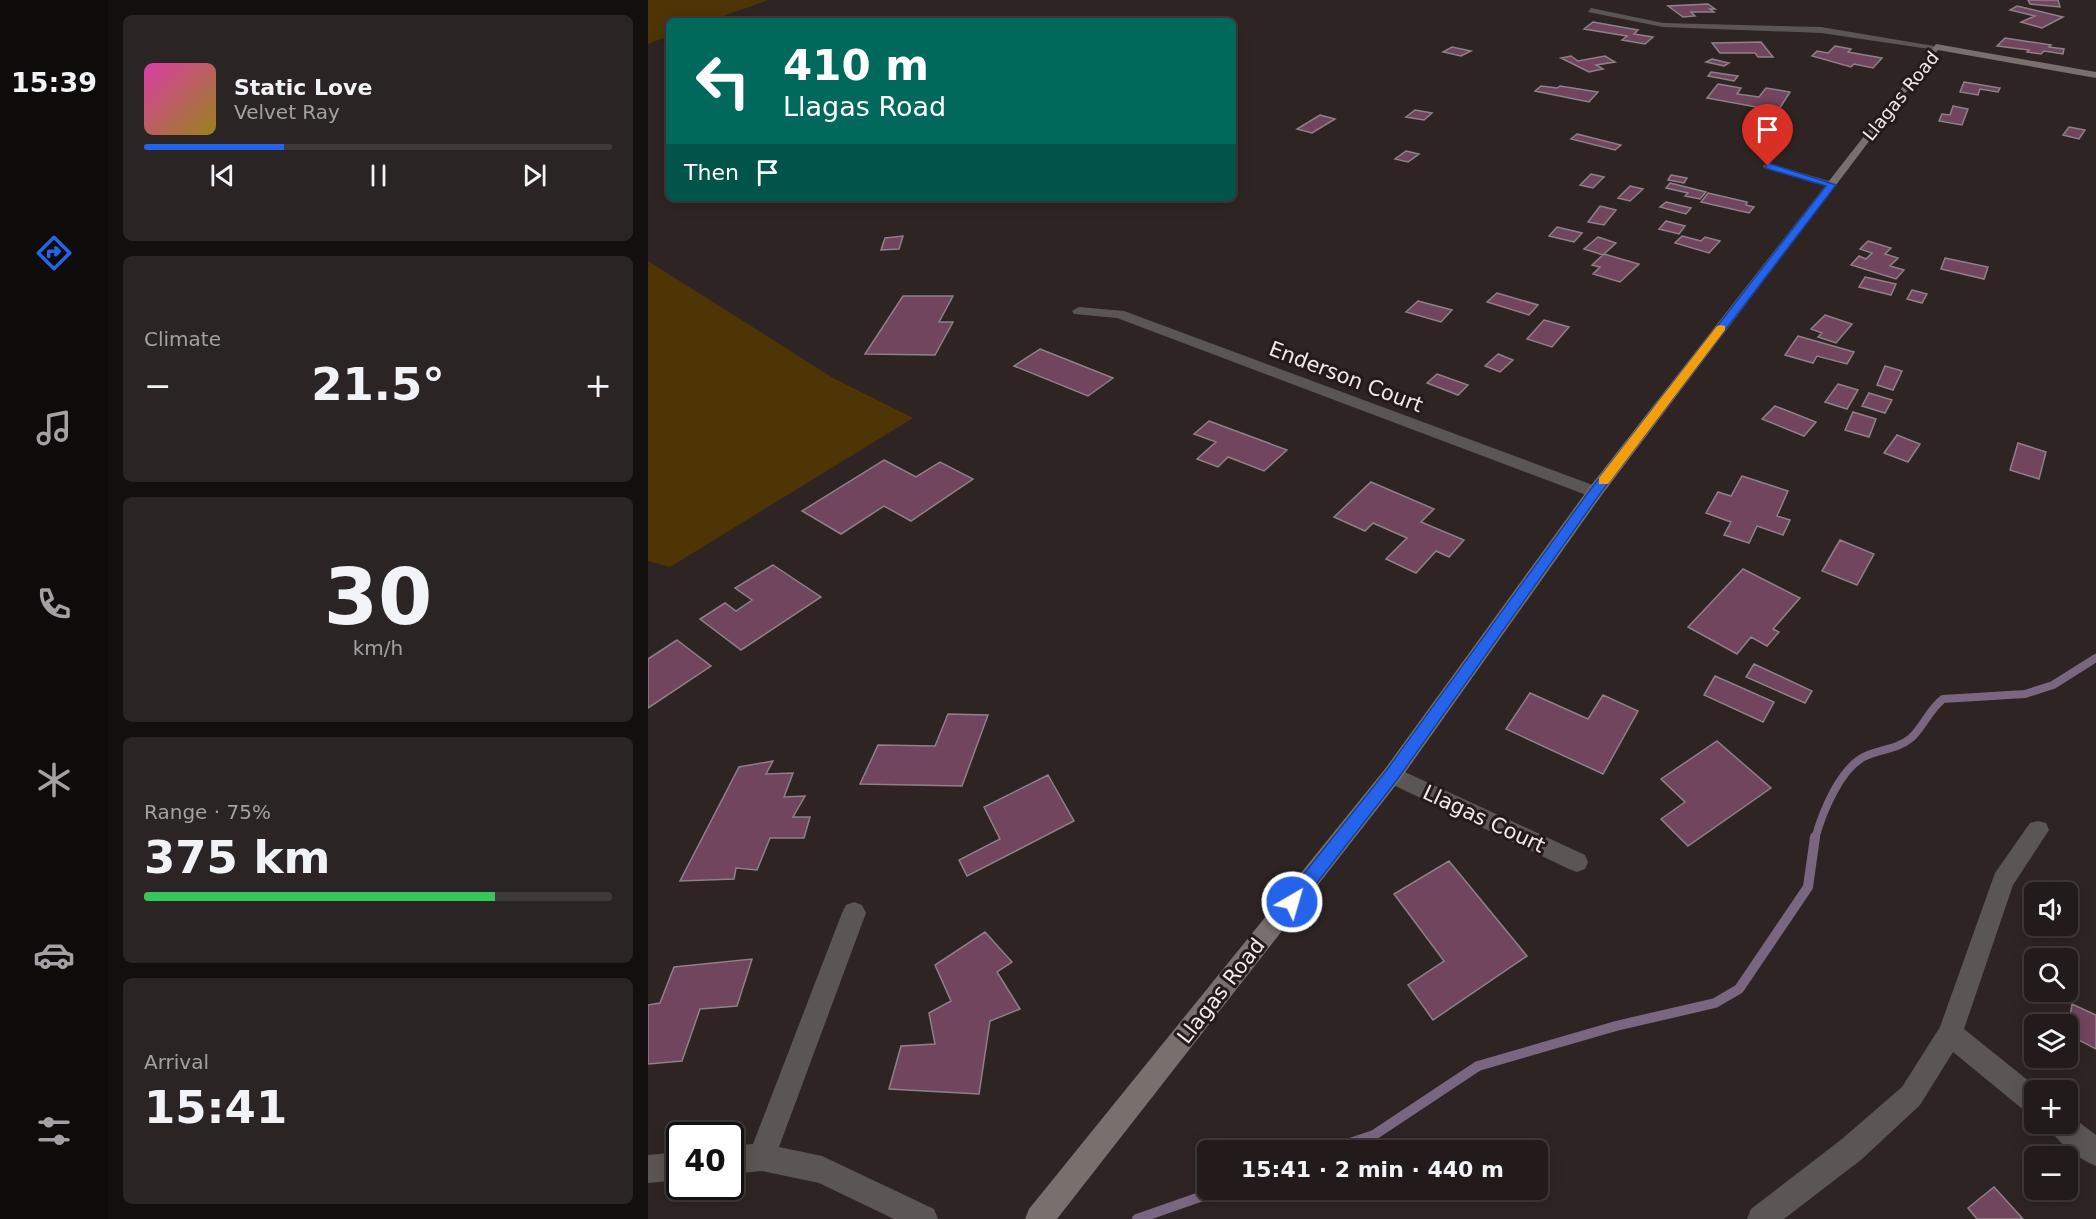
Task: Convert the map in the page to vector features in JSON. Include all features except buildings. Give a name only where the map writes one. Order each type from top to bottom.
[{"type":"street","points":[[1591,10],[1663,25],[1821,30],[1936,47]]},
{"type":"street","name":"Llagas Road","points":[[1039,1219],[1392,775],[1595,492],[1936,47],[2096,75]]},
{"type":"street","points":[[1768,166],[1832,185]]},
{"type":"street","name":"Enderson Court","points":[[1079,312],[1119,314],[1595,492]]},
{"type":"street","name":"Llagas Court","points":[[1392,775],[1577,862]]},
{"type":"street","points":[[1761,1219],[1852,1149],[1911,1096],[1950,1034],[2003,880],[2038,830]]},
{"type":"street","points":[[762,1157],[855,913]]},
{"type":"street","points":[[1950,1034],[2024,1094]]},
{"type":"street","points":[[2074,1134],[2096,1152]]},
{"type":"street","points":[[744,1159],[762,1157],[822,1170],[924,1219]]},
{"type":"street","points":[[648,1169],[666,1167]]},
{"type":"shaded area","points":[[648,0],[768,0],[718,18],[666,18],[666,37],[648,44]]},
{"type":"shaded area","points":[[648,261],[833,378],[913,418],[670,567],[648,561]]},
{"type":"waterway","points":[[1815,839],[1822,816],[1834,791],[1849,769],[1858,760],[1868,755],[1906,742],[1943,699],[2025,694],[2053,685],[2096,658]]},
{"type":"waterway","points":[[1359,1140],[1374,1135],[1478,1066],[1616,1026],[1715,1003],[1739,989],[1808,887],[1815,837]]},
{"type":"waterway","points":[[1137,1219],[1197,1198]]},
{"type":"slow traffic","points":[[1603,481],[1721,328]]},
{"type":"route","points":[[1292,902],[1392,775],[1595,492],[1832,185],[1768,166]]}]
